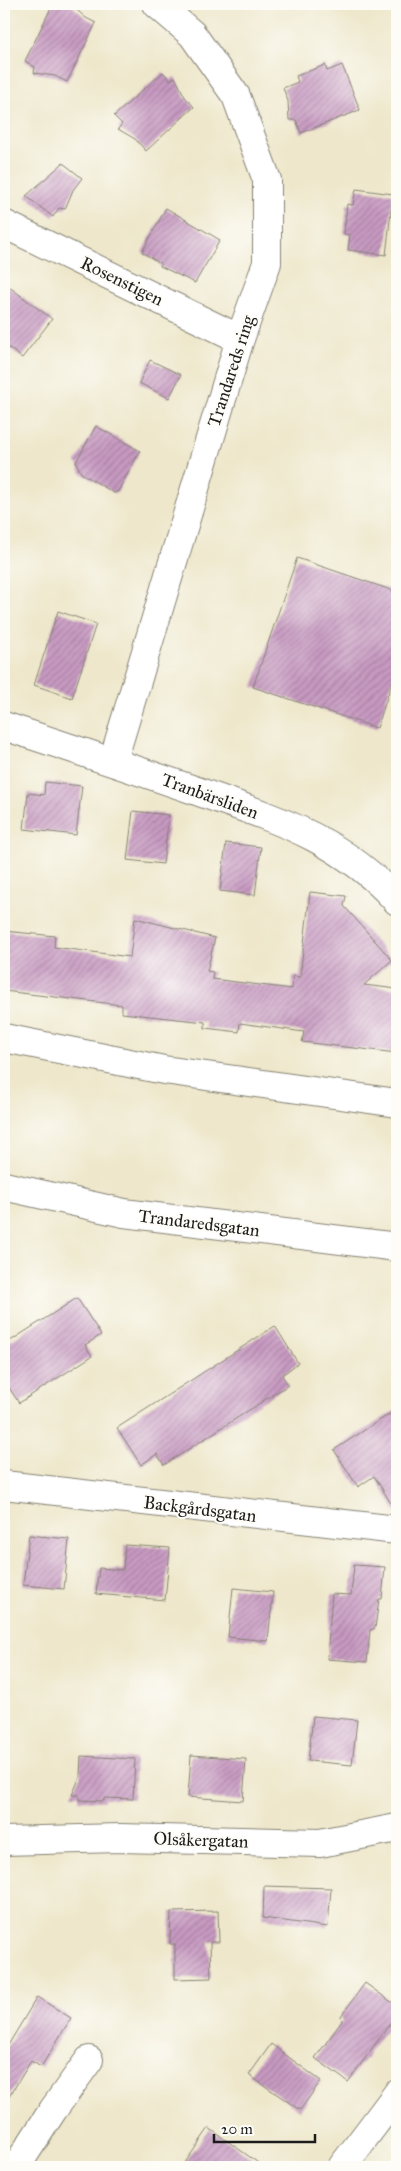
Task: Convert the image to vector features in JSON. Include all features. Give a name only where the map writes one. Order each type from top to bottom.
[{"type":"street","name":"Trandareds ring","points":[[113,761],[240,339],[267,263],[267,180],[236,96],[192,34],[157,4]]},
{"type":"street","name":"Rosenstigen","points":[[4,224],[240,339]]},
{"type":"street","name":"Tranbärsliden","points":[[4,726],[113,761],[292,826],[322,840],[359,865],[397,901]]},
{"type":"street","points":[[4,1038],[164,1070],[397,1103]]},
{"type":"street","name":"Trandaredsgatan","points":[[4,1186],[124,1213],[397,1247]]},
{"type":"street","name":"Backgårdsgatan","points":[[4,1485],[397,1530]]},
{"type":"street","name":"Olsåkergatan","points":[[4,1841],[120,1838],[320,1843],[397,1828]]},
{"type":"street","points":[[16,2167],[52,2110],[89,2060]]},
{"type":"street","points":[[342,2167],[397,2094]]},
{"type":"building","points":[[53,4],[70,4],[86,18],[96,23],[67,82],[55,76],[34,73],[35,67],[25,61]]},
{"type":"building","points":[[325,65],[327,71],[342,65],[360,110],[301,133],[296,120],[289,120],[288,101],[283,88],[298,82],[296,76]]},
{"type":"building","points":[[163,72],[170,80],[175,77],[185,97],[194,107],[146,151],[135,139],[118,129],[122,124],[114,116]]},
{"type":"building","points":[[63,163],[82,178],[73,190],[65,209],[59,208],[53,217],[26,196]]},
{"type":"building","points":[[356,189],[393,194],[386,255],[348,250],[350,235],[344,234],[347,204],[353,205]]},
{"type":"building","points":[[166,208],[220,240],[195,283],[160,266],[161,264],[142,252]]},
{"type":"building","points":[[4,283],[52,319],[22,358],[4,344]]},
{"type":"building","points":[[150,360],[181,375],[169,398],[139,383]]},
{"type":"building","points":[[96,426],[140,451],[118,491],[114,493],[81,473],[76,462]]},
{"type":"building","points":[[297,558],[397,592],[397,667],[377,728],[253,687]]},
{"type":"building","points":[[58,611],[96,624],[72,698],[34,685]]},
{"type":"building","points":[[45,782],[82,786],[76,835],[24,829],[28,793],[44,795]]},
{"type":"building","points":[[133,811],[169,815],[163,864],[127,860]]},
{"type":"building","points":[[226,843],[261,847],[255,895],[220,891]]},
{"type":"building","points":[[310,892],[346,896],[344,906],[392,960],[364,985],[397,989],[397,1053],[302,1042],[304,1032],[240,1023],[239,1032],[205,1028],[205,1022],[122,1013],[122,1005],[4,991],[4,931],[55,936],[54,947],[130,957],[135,918],[215,938],[207,971],[213,972],[212,979],[292,989],[293,976],[300,977]]},
{"type":"building","points":[[77,1298],[101,1335],[85,1345],[92,1356],[19,1403],[4,1380],[4,1345]]},
{"type":"building","points":[[275,1326],[298,1363],[282,1375],[288,1385],[164,1465],[157,1454],[141,1465],[117,1428]]},
{"type":"building","points":[[397,1409],[397,1513],[374,1476],[358,1487],[334,1450]]},
{"type":"building","points":[[29,1535],[69,1539],[64,1589],[23,1585]]},
{"type":"building","points":[[125,1545],[170,1548],[165,1600],[96,1594],[99,1568],[123,1570]]},
{"type":"building","points":[[354,1565],[385,1567],[382,1599],[379,1599],[375,1628],[370,1630],[367,1662],[327,1659],[332,1594],[351,1595]]},
{"type":"building","points":[[233,1588],[273,1592],[268,1641],[228,1637]]},
{"type":"building","points":[[313,1716],[357,1720],[352,1765],[308,1761]]},
{"type":"building","points":[[191,1755],[246,1759],[243,1801],[188,1797]]},
{"type":"building","points":[[81,1756],[135,1759],[133,1799],[104,1798],[104,1801],[79,1800],[79,1795],[72,1795],[80,1777]]},
{"type":"building","points":[[264,1886],[331,1888],[328,1927],[263,1918]]},
{"type":"building","points":[[218,1911],[219,1942],[210,1942],[211,1978],[175,1979],[175,1944],[170,1944],[171,1912]]},
{"type":"building","points":[[365,1983],[397,2006],[397,2014],[348,2082],[315,2058],[342,2021],[341,2016]]},
{"type":"building","points":[[37,1997],[71,2018],[41,2067],[31,2061],[4,2105],[4,2052]]},
{"type":"building","points":[[271,2044],[321,2081],[300,2110],[249,2075]]},
{"type":"building","points":[[209,2128],[264,2167],[182,2167]]}]
